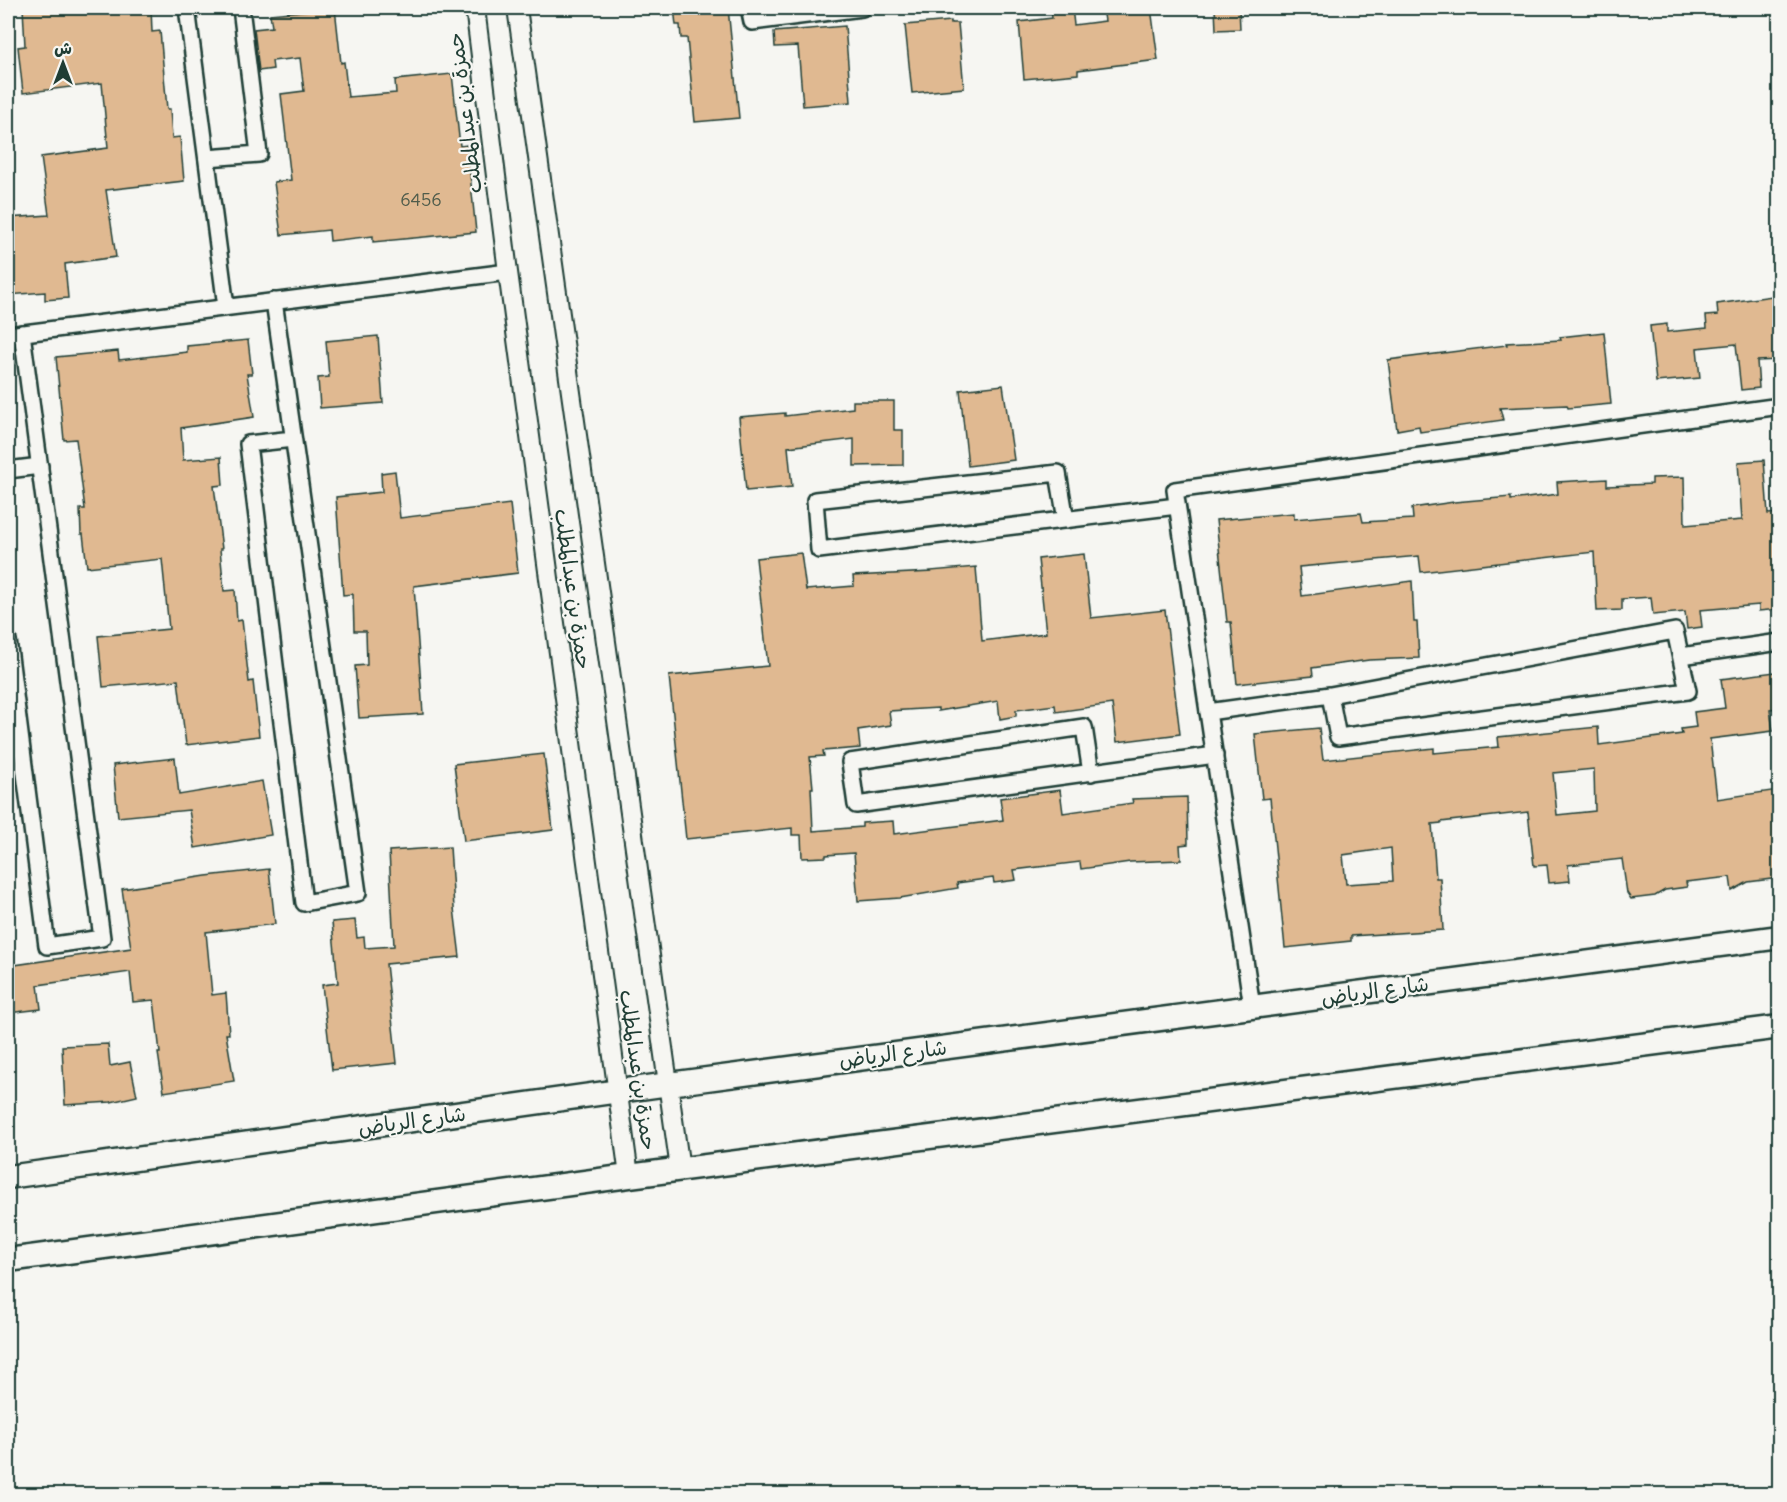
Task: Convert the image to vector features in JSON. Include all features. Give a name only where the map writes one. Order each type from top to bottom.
[{"type":"main road","name":"شارع الرياض","points":[[8,1177],[669,1084],[1779,937]]},
{"type":"main road","points":[[8,1260],[680,1169],[1779,1027]]},
{"type":"street","points":[[187,8],[226,307]]},
{"type":"street","points":[[207,159],[258,153],[241,8]]},
{"type":"street","name":"حمزة بن عبدالمطلب","points":[[475,8],[629,1176]]},
{"type":"street","name":"حمزة بن عبدالمطلب","points":[[517,8],[680,1169]]},
{"type":"street","points":[[749,8],[752,22],[861,8]]},
{"type":"street","points":[[8,640],[46,946],[102,938],[40,466],[15,334],[508,272]]},
{"type":"street","points":[[274,301],[357,893],[304,903],[248,444],[293,439]]},
{"type":"street","points":[[1252,1007],[1175,490],[1779,406]]},
{"type":"street","points":[[8,470],[40,466]]},
{"type":"street","points":[[1066,519],[1059,473],[815,500],[819,550],[1177,506]]},
{"type":"street","points":[[1208,712],[1330,695],[1675,631],[1688,691],[1338,737],[1330,695]]},
{"type":"street","points":[[1681,656],[1779,642]]},
{"type":"street","points":[[1091,773],[1084,727],[850,762],[856,806],[1091,773],[1215,755]]},
{"type":"building","points":[[23,8],[151,8],[152,32],[160,31],[172,138],[180,137],[184,181],[106,190],[116,257],[65,264],[68,298],[45,300],[45,292],[8,295],[8,255],[11,255],[8,218],[49,215],[41,157],[108,148],[102,83],[23,93],[18,47],[25,46]]},
{"type":"building","points":[[335,8],[341,63],[344,62],[348,97],[396,93],[395,80],[452,74],[460,146],[467,145],[476,232],[373,242],[373,236],[330,241],[329,230],[281,235],[274,182],[291,180],[281,94],[304,91],[300,58],[272,61],[273,69],[259,71],[254,29],[272,27],[270,14]]},
{"type":"building","points":[[674,8],[728,8],[739,118],[695,122],[687,38],[681,38],[680,25],[676,25]]},
{"type":"building","points":[[1072,8],[1074,25],[1105,21],[1103,8],[1151,8],[1158,60],[1078,70],[1078,74],[1024,79],[1019,22],[1052,18],[1051,9]]},
{"type":"building","points":[[1215,8],[1239,8],[1240,29],[1216,30]]},
{"type":"building","points":[[951,21],[951,23],[958,23],[964,88],[912,93],[905,25]]},
{"type":"building","points":[[845,26],[851,102],[803,106],[798,46],[775,47],[774,32]]},
{"type":"building","points":[[1779,295],[1779,360],[1757,361],[1759,388],[1741,390],[1736,344],[1697,348],[1700,378],[1656,382],[1650,326],[1667,324],[1667,332],[1707,328],[1706,316],[1718,315],[1717,304]]},
{"type":"building","points":[[1604,332],[1611,404],[1568,408],[1567,405],[1500,408],[1503,420],[1420,432],[1419,426],[1397,430],[1388,360],[1507,345],[1506,343],[1561,340],[1560,337]]},
{"type":"building","points":[[378,336],[383,403],[320,408],[318,378],[329,377],[326,341]]},
{"type":"building","points":[[248,340],[252,374],[247,374],[254,417],[181,428],[183,460],[221,457],[223,485],[214,486],[222,549],[220,549],[224,591],[235,590],[237,621],[242,620],[249,682],[253,681],[259,736],[186,745],[178,680],[103,687],[98,636],[169,629],[162,559],[87,567],[83,534],[81,534],[80,509],[85,509],[76,439],[64,440],[56,357],[118,351],[119,360],[187,352],[187,346]]},
{"type":"building","points":[[1003,385],[1014,460],[968,466],[960,390]]},
{"type":"building","points":[[853,401],[894,401],[894,430],[903,430],[903,465],[854,466],[854,439],[788,447],[792,487],[746,491],[739,417],[785,413],[785,416],[853,408]]},
{"type":"building","points":[[1764,460],[1768,514],[1779,513],[1779,609],[1759,611],[1759,605],[1700,610],[1702,627],[1687,629],[1685,612],[1653,615],[1651,597],[1622,599],[1622,610],[1597,611],[1594,552],[1421,572],[1419,556],[1299,567],[1302,596],[1412,581],[1419,658],[1369,660],[1312,668],[1313,676],[1237,684],[1231,622],[1227,622],[1216,520],[1294,513],[1294,519],[1361,513],[1363,522],[1413,519],[1412,508],[1454,502],[1511,497],[1511,500],[1558,494],[1557,482],[1607,479],[1607,486],[1652,484],[1652,478],[1684,477],[1685,525],[1742,520],[1738,462]]},
{"type":"building","points":[[395,471],[400,518],[510,504],[518,573],[414,586],[423,714],[359,718],[355,666],[367,665],[366,631],[354,631],[353,594],[343,595],[336,497],[382,492],[381,473]]},
{"type":"building","points":[[801,553],[806,590],[854,586],[853,576],[976,567],[982,641],[1046,633],[1038,559],[1084,554],[1091,618],[1165,610],[1180,734],[1117,742],[1112,704],[1056,712],[1055,705],[1016,710],[1016,716],[1000,719],[998,701],[938,711],[938,708],[889,711],[891,725],[858,730],[860,748],[823,751],[824,756],[810,757],[813,831],[862,827],[862,823],[893,821],[894,834],[1003,820],[1000,798],[1060,790],[1063,813],[1133,803],[1132,799],[1187,797],[1188,844],[1180,845],[1181,860],[1130,862],[1081,869],[1080,862],[1014,870],[1016,880],[994,883],[993,878],[957,883],[958,888],[900,898],[858,901],[854,853],[802,858],[801,835],[792,835],[792,828],[686,839],[669,676],[768,666],[756,558]]},
{"type":"building","points":[[1775,672],[1779,708],[1770,709],[1773,731],[1710,739],[1717,799],[1778,790],[1779,878],[1748,882],[1732,891],[1730,877],[1686,882],[1687,887],[1665,890],[1655,896],[1631,899],[1627,893],[1622,859],[1568,865],[1570,881],[1549,883],[1547,865],[1534,866],[1528,812],[1441,822],[1432,824],[1436,878],[1440,878],[1443,930],[1351,936],[1351,941],[1285,948],[1270,798],[1262,799],[1255,734],[1319,728],[1323,760],[1434,748],[1434,753],[1499,747],[1498,737],[1598,727],[1599,745],[1682,734],[1681,729],[1696,727],[1694,712],[1725,708],[1721,679]],"holes":[[[1594,769],[1595,811],[1557,815],[1553,773]],[[1391,848],[1393,881],[1346,884],[1343,855]]]},
{"type":"building","points":[[544,754],[553,830],[464,841],[454,764]]},
{"type":"building","points":[[175,758],[179,795],[262,781],[271,835],[195,848],[189,810],[118,817],[113,765]]},
{"type":"building","points":[[450,847],[460,957],[386,964],[397,1063],[332,1070],[322,985],[338,983],[332,922],[355,920],[357,938],[364,937],[365,948],[394,946],[389,851]]},
{"type":"building","points":[[269,869],[275,924],[206,932],[212,995],[226,993],[229,1034],[226,1034],[234,1081],[164,1092],[154,1000],[133,1002],[130,972],[38,985],[41,1009],[8,1013],[8,966],[131,948],[122,889]]},
{"type":"building","points":[[108,1044],[110,1066],[130,1062],[137,1096],[111,1102],[65,1105],[62,1046]]}]
